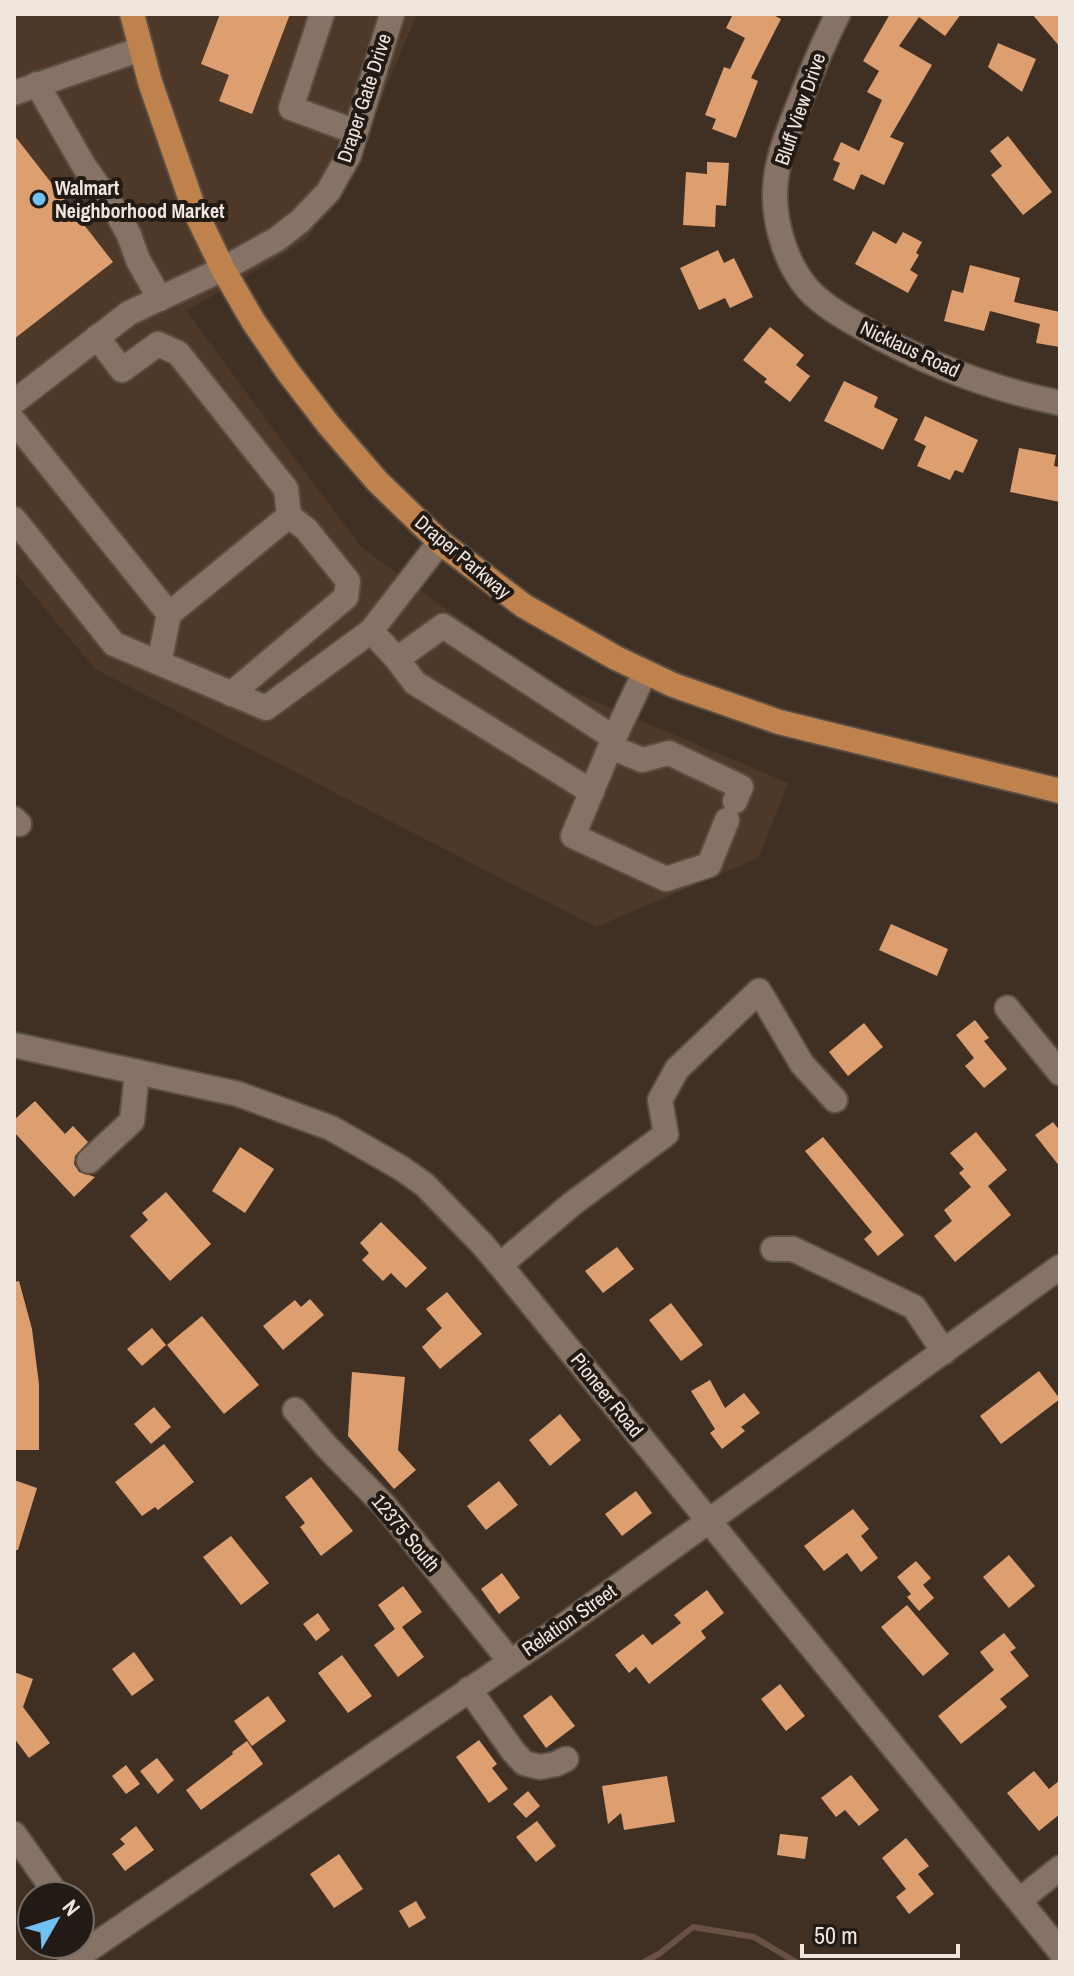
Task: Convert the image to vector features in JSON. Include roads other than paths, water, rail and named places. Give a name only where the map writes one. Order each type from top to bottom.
[{"type":"main road","name":"Draper Parkway","points":[[132,14],[150,82],[194,209],[253,321],[328,424],[377,481],[440,542],[524,606],[616,658],[673,685],[779,722],[1060,791]]},
{"type":"street","points":[[322,14],[291,108],[356,132]]},
{"type":"street","name":"Draper Gate Drive","points":[[14,402],[129,313],[223,269],[277,239],[300,221],[328,192],[349,155],[392,14]]},
{"type":"street","name":"Bluff View Drive","points":[[786,254],[778,224],[775,192],[780,154],[821,45],[838,14]]},
{"type":"street","points":[[141,49],[25,88],[117,213],[160,299]]},
{"type":"street","name":"Nicklaus Road","points":[[786,254],[807,287],[836,313],[885,341],[988,383],[1060,403]]},
{"type":"street","points":[[97,337],[122,370],[158,344],[178,353],[286,489],[289,516],[306,529],[348,581],[346,597],[231,694]]},
{"type":"street","points":[[14,421],[169,614]]},
{"type":"street","points":[[159,663],[169,614],[289,516]]},
{"type":"street","points":[[14,519],[114,644],[266,708],[371,631],[440,542]]},
{"type":"street","points":[[397,659],[443,626],[612,742],[642,760],[669,753],[741,787],[709,865],[666,879],[573,836],[612,742],[645,672]]},
{"type":"street","points":[[371,631],[415,683],[592,792]]},
{"type":"street","points":[[500,1265],[572,1204],[666,1134],[660,1100],[677,1069],[759,991],[802,1064],[835,1100]]},
{"type":"street","points":[[1007,1008],[1060,1073]]},
{"type":"street","name":"Pioneer Road","points":[[14,1045],[238,1094],[331,1128],[425,1185],[500,1265],[1060,1951]]},
{"type":"street","points":[[89,1161],[132,1121],[137,1072]]},
{"type":"street","points":[[773,1249],[793,1249],[914,1307],[944,1352]]},
{"type":"street","name":"Relation Street","points":[[96,1930],[562,1627],[1060,1267]]},
{"type":"street","name":"12375 South","points":[[295,1410],[385,1506],[510,1661]]},
{"type":"street","points":[[469,1689],[524,1763],[540,1767],[566,1759]]},
{"type":"street","points":[[14,1834],[47,1880]]},
{"type":"street","points":[[1020,1900],[1060,1868]]},
{"type":"waterway","points":[[644,1962],[693,1927],[754,1937],[796,1962]]},
{"type":"place","name":"Walmart Neighborhood Market","points":[[39,199]]}]
